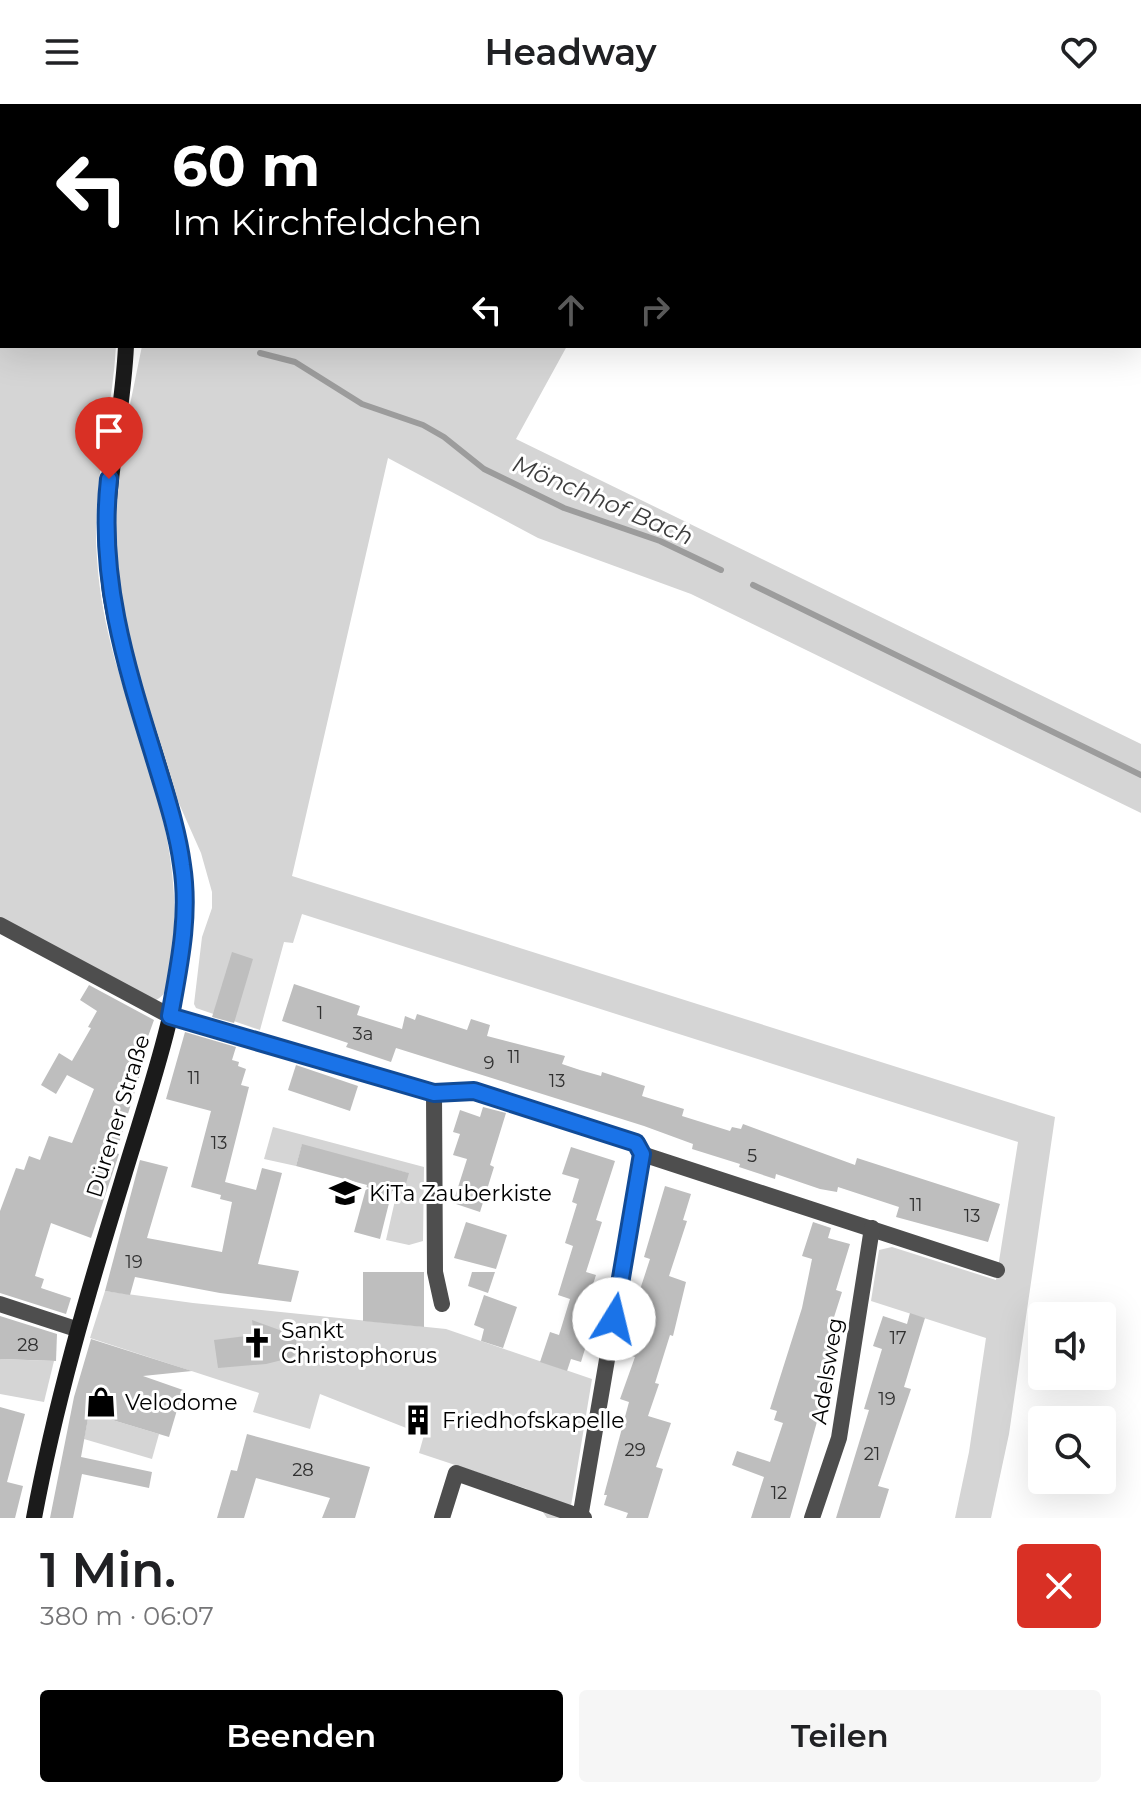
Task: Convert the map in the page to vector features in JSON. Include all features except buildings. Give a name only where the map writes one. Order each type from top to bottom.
[{"type":"street","name":"Dürener Straße","points":[[34,1518],[76,1329],[170,1016],[185,923],[183,866],[170,809],[124,655],[107,566],[107,494],[126,348]]},
{"type":"street","points":[[0,925],[170,1016],[434,1093],[474,1091],[636,1143],[642,1154],[582,1518],[456,1473],[442,1518]]},
{"type":"street","points":[[434,1093],[435,1272],[442,1304]]},
{"type":"street","points":[[642,1154],[997,1270]]},
{"type":"street","name":"Adelsweg","points":[[812,1518],[839,1438],[872,1228]]},
{"type":"street","points":[[0,1304],[76,1329]]},
{"type":"shaded area","points":[[0,348],[116,348],[99,478],[97,558],[101,597],[115,660],[150,770],[168,842],[175,917],[170,975],[165,992],[156,1000],[0,919]]},
{"type":"shaded area","points":[[142,348],[566,348],[516,439],[1141,744],[1141,813],[691,594],[538,538],[388,458],[292,876],[1055,1117],[1009,1434],[991,1518],[955,1518],[969,1452],[986,1338],[871,1301],[879,1250],[892,1247],[996,1280],[1018,1142],[302,914],[293,943],[284,942],[260,1030],[196,1008],[202,937],[212,908],[212,892],[201,853],[177,799],[128,634],[117,574],[115,510],[126,424]]},
{"type":"shaded area","points":[[273,1127],[424,1167],[423,1241],[409,1245],[386,1240],[396,1196],[403,1194],[408,1173],[302,1145],[296,1166],[264,1159]]},
{"type":"shaded area","points":[[105,1291],[446,1329],[592,1379],[569,1518],[547,1518],[527,1489],[419,1453],[424,1435],[320,1394],[310,1429],[253,1412],[259,1393],[90,1338]]},
{"type":"shaded area","points":[[0,1359],[54,1361],[44,1402],[0,1394]]},
{"type":"shaded area","points":[[89,1413],[159,1434],[152,1459],[84,1439]]},
{"type":"waterway","name":"Mönchhof Bach","points":[[260,353],[295,362],[362,404],[423,425],[444,437],[484,469],[564,508],[660,541],[721,570]]},
{"type":"waterway","name":"Mönchhof Bach","points":[[753,585],[1141,775]]},
{"type":"place","name":"KiTa Zauberkiste","points":[[345,1193]]},
{"type":"place","name":"Sankt Christophorus","points":[[257,1343]]},
{"type":"place","name":"Velodome","points":[[101,1402]]},
{"type":"place","name":"Friedhofskapelle","points":[[418,1420]]},
{"type":"route","points":[[109,479],[106,546],[112,604],[183,866],[185,923],[170,1016],[434,1093],[474,1091],[636,1143],[642,1154],[614,1319]]}]
